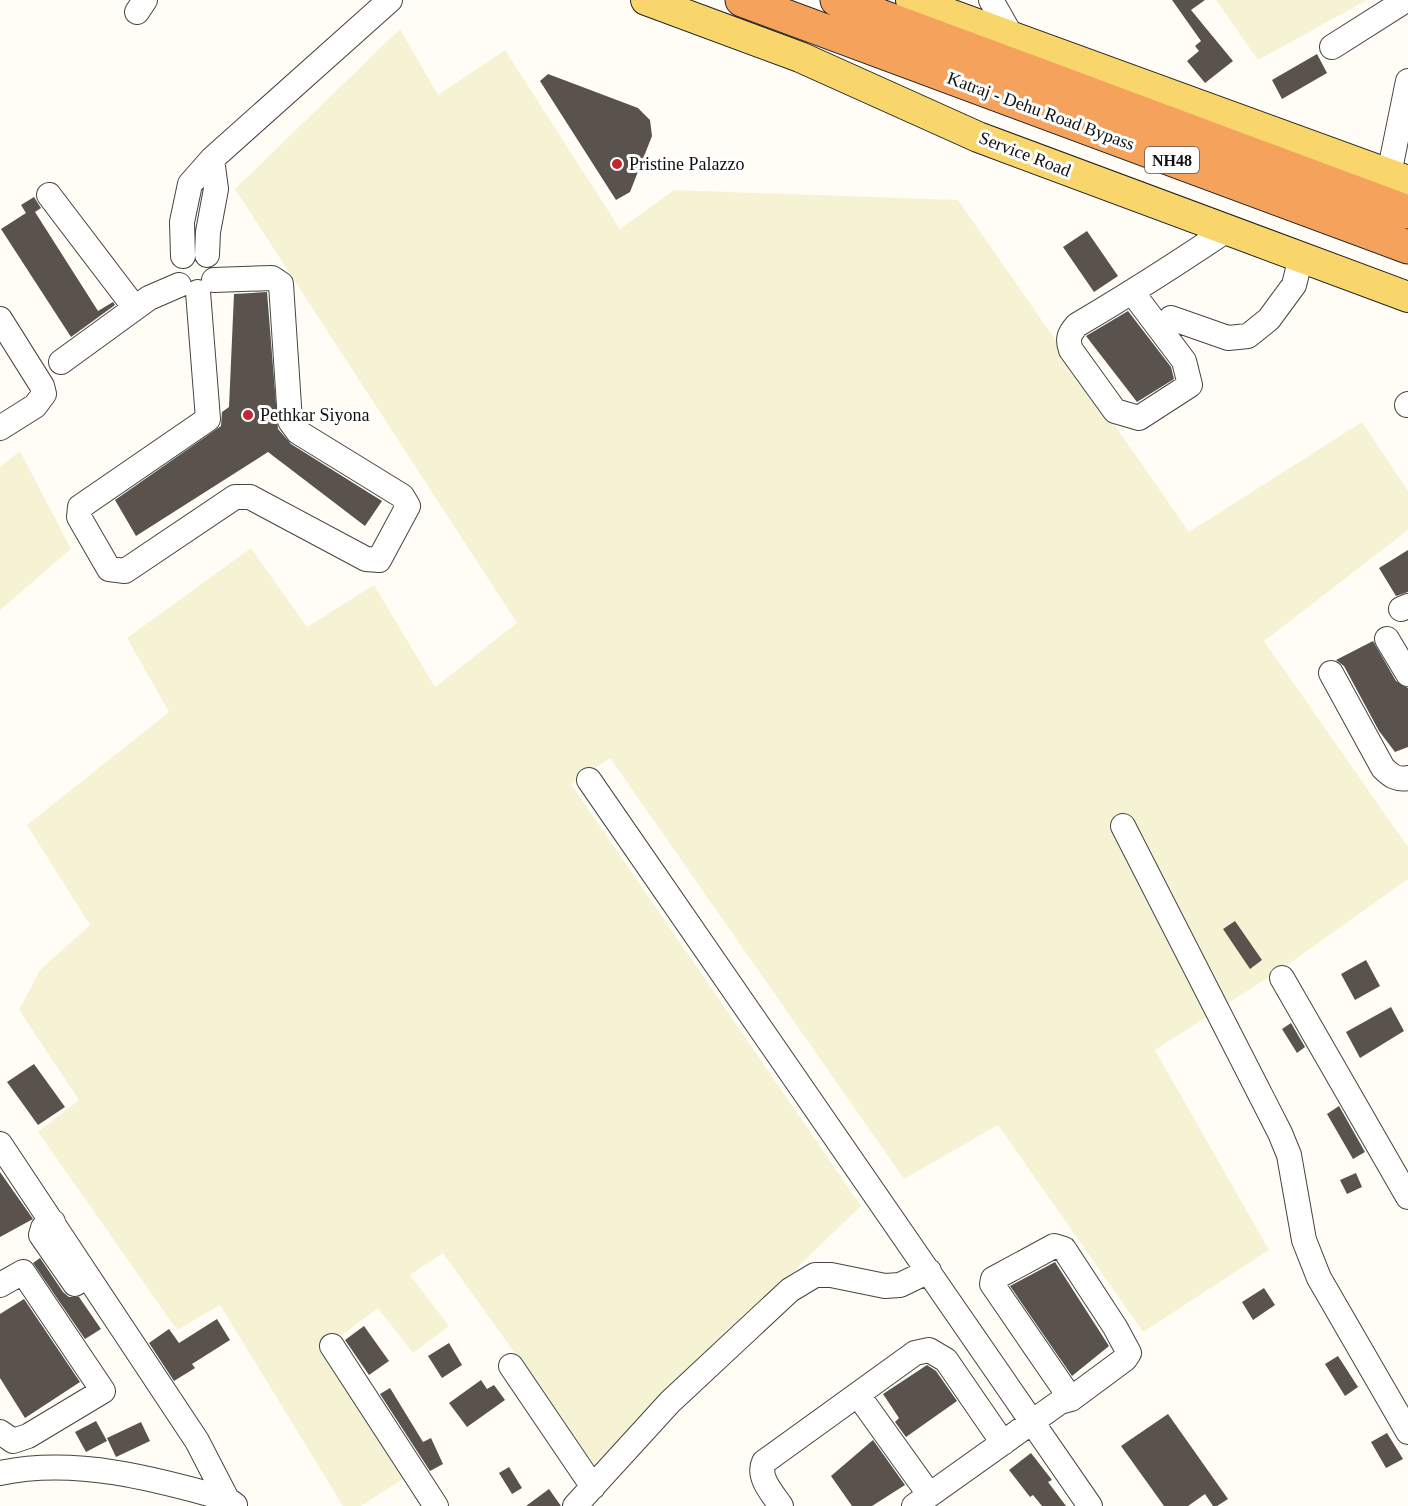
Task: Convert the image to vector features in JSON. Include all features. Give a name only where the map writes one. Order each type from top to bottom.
[{"type":"highway","name":"Katraj - Dehu Road Bypass","points":[[742,0],[1408,247]]},
{"type":"highway","name":"Katraj - Dehu Road Bypass","points":[[837,0],[1408,212]]},
{"type":"main road","name":"Service Road","points":[[646,0],[800,57],[978,137],[1408,297]]},
{"type":"main road","points":[[911,0],[1399,177]]},
{"type":"street","points":[[197,286],[175,272],[183,256],[182,222],[190,184],[212,159],[390,0]]},
{"type":"street","points":[[991,0],[1012,37]]},
{"type":"street","points":[[1332,47],[1406,0]]},
{"type":"street","points":[[1399,177],[1408,81]]},
{"type":"street","points":[[207,255],[208,231],[216,189],[212,159]]},
{"type":"street","points":[[50,195],[135,308]]},
{"type":"street","points":[[1132,292],[1184,361],[1190,385],[1139,418],[1116,411],[1068,342],[1070,333],[1077,326],[1227,230]]},
{"type":"street","points":[[62,362],[149,298],[197,286],[272,278],[281,284],[290,421],[298,432],[402,496],[408,506],[379,560],[366,559],[250,497],[235,497],[124,571],[109,569],[79,517],[80,507],[208,419],[197,286],[215,266],[207,255],[195,251],[183,256]]},
{"type":"street","points":[[1171,318],[1228,338],[1248,336],[1269,319],[1294,285],[1301,258]]},
{"type":"street","points":[[0,319],[42,386],[44,394],[35,406],[0,428]]},
{"type":"street","points":[[1387,639],[1408,674]]},
{"type":"street","points":[[1331,673],[1383,768],[1390,776],[1400,780],[1408,778]]},
{"type":"street","points":[[589,780],[1090,1506]]},
{"type":"street","points":[[1122,826],[1280,1133],[1288,1155],[1304,1240],[1319,1278],[1408,1432]]},
{"type":"street","points":[[1282,978],[1408,1197]]},
{"type":"street","points":[[0,1143],[197,1441],[232,1503]]},
{"type":"street","points":[[53,1222],[43,1228],[41,1235],[103,1324]]},
{"type":"street","points":[[858,1395],[922,1500],[1060,1402],[1071,1399],[1125,1359],[1129,1353],[1121,1336],[1064,1249],[1054,1246],[993,1280],[992,1284],[1071,1399]]},
{"type":"street","points":[[575,1506],[670,1402],[790,1290],[815,1275],[831,1275],[885,1286],[900,1285],[929,1271]]},
{"type":"street","points":[[0,1285],[23,1272],[103,1391],[28,1436],[6,1436],[7,1472],[70,1469],[111,1473],[163,1481],[191,1498],[232,1503]]},
{"type":"street","points":[[332,1346],[436,1506]]},
{"type":"street","points":[[781,1506],[762,1477],[761,1469],[764,1462],[915,1353],[929,1350],[938,1353],[946,1360],[1003,1443]]},
{"type":"street","points":[[511,1366],[593,1487]]},
{"type":"shaded area","points":[[1216,0],[1367,0],[1258,60]]},
{"type":"shaded area","points":[[400,29],[438,95],[505,50],[620,229],[674,190],[958,200],[1189,532],[1362,422],[1408,491],[1408,530],[1264,641],[1408,847],[1408,879],[1283,968],[1155,1050],[1269,1250],[1143,1332],[998,1125],[904,1179],[610,758],[571,784],[861,1206],[594,1464],[443,1253],[410,1275],[449,1326],[413,1353],[378,1308],[338,1338],[412,1473],[361,1506],[343,1506],[220,1305],[177,1330],[38,1132],[79,1100],[19,1010],[40,970],[90,925],[27,825],[169,712],[127,638],[251,548],[307,627],[374,585],[435,687],[517,623],[235,189]]},
{"type":"shaded area","points":[[20,451],[71,549],[0,610],[0,467]]},
{"type":"building","points":[[1172,0],[1205,0],[1191,10],[1233,61],[1205,83],[1187,61],[1199,51],[1195,46],[1201,41]]},
{"type":"building","points":[[1317,54],[1327,73],[1282,99],[1272,80]]},
{"type":"building","name":"Pristine Palazzo","points":[[548,74],[638,108],[650,120],[652,136],[630,192],[616,200],[540,81]]},
{"type":"building","points":[[34,197],[41,208],[35,212],[98,311],[113,302],[115,305],[71,337],[1,229],[26,213],[21,205]]},
{"type":"building","points":[[1087,231],[1118,276],[1094,292],[1063,247]]},
{"type":"building","name":"Pethkar Siyona","points":[[267,292],[278,429],[291,444],[382,501],[365,526],[268,452],[136,536],[115,500],[221,426],[222,412],[229,407],[234,294]]},
{"type":"building","points":[[1128,311],[1171,367],[1174,379],[1137,402],[1086,336]]},
{"type":"building","points":[[1408,550],[1408,592],[1396,596],[1379,568]]},
{"type":"building","points":[[1373,641],[1396,681],[1408,688],[1408,747],[1395,752],[1379,731],[1344,666],[1336,660]]},
{"type":"building","points":[[1235,921],[1262,960],[1250,969],[1223,929]]},
{"type":"building","points":[[1366,960],[1380,986],[1355,1000],[1341,974]]},
{"type":"building","points":[[1391,1007],[1404,1031],[1360,1058],[1346,1032]]},
{"type":"building","points":[[1291,1023],[1305,1047],[1297,1053],[1282,1029]]},
{"type":"building","points":[[34,1064],[65,1107],[38,1125],[7,1082]]},
{"type":"building","points":[[1339,1106],[1365,1152],[1353,1159],[1327,1114]]},
{"type":"building","points":[[0,1172],[33,1219],[0,1237]]},
{"type":"building","points":[[1356,1173],[1362,1187],[1347,1194],[1340,1180]]},
{"type":"building","points":[[40,1258],[63,1292],[69,1297],[79,1297],[101,1329],[85,1339],[33,1263]]},
{"type":"building","points":[[1055,1262],[1109,1346],[1072,1376],[1010,1286]]},
{"type":"building","points":[[1264,1288],[1275,1305],[1253,1320],[1242,1302]]},
{"type":"building","points":[[24,1299],[80,1382],[25,1418],[0,1378],[0,1314]]},
{"type":"building","points":[[217,1319],[230,1340],[192,1364],[195,1368],[174,1381],[149,1343],[169,1329],[179,1343]]},
{"type":"building","points":[[364,1326],[389,1361],[369,1375],[345,1340]]},
{"type":"building","points":[[449,1343],[462,1365],[442,1378],[428,1356]]},
{"type":"building","points":[[1338,1356],[1358,1387],[1345,1396],[1325,1364]]},
{"type":"building","points":[[927,1365],[936,1371],[957,1401],[906,1437],[895,1422],[899,1418],[883,1394]]},
{"type":"building","points":[[481,1380],[487,1389],[494,1385],[505,1400],[467,1427],[449,1403]]},
{"type":"building","points":[[390,1388],[423,1442],[431,1438],[443,1464],[430,1471],[380,1394]]},
{"type":"building","points":[[1168,1414],[1228,1499],[1217,1506],[1213,1506],[1205,1494],[1188,1506],[1164,1506],[1121,1446]]},
{"type":"building","points":[[96,1421],[107,1441],[86,1452],[75,1432]]},
{"type":"building","points":[[141,1422],[150,1441],[116,1457],[107,1438]]},
{"type":"building","points":[[1387,1433],[1403,1459],[1386,1468],[1371,1442]]},
{"type":"building","points":[[873,1440],[905,1485],[872,1506],[852,1506],[831,1476]]},
{"type":"building","points":[[1031,1453],[1052,1480],[1048,1482],[1066,1506],[1042,1506],[1033,1495],[1030,1497],[1009,1470]]},
{"type":"building","points":[[509,1467],[522,1488],[512,1494],[499,1473]]},
{"type":"building","points":[[549,1489],[561,1506],[526,1506]]},
{"type":"place","name":"Pristine Palazzo","points":[[617,164]]},
{"type":"place","name":"Pethkar Siyona","points":[[248,415]]}]
